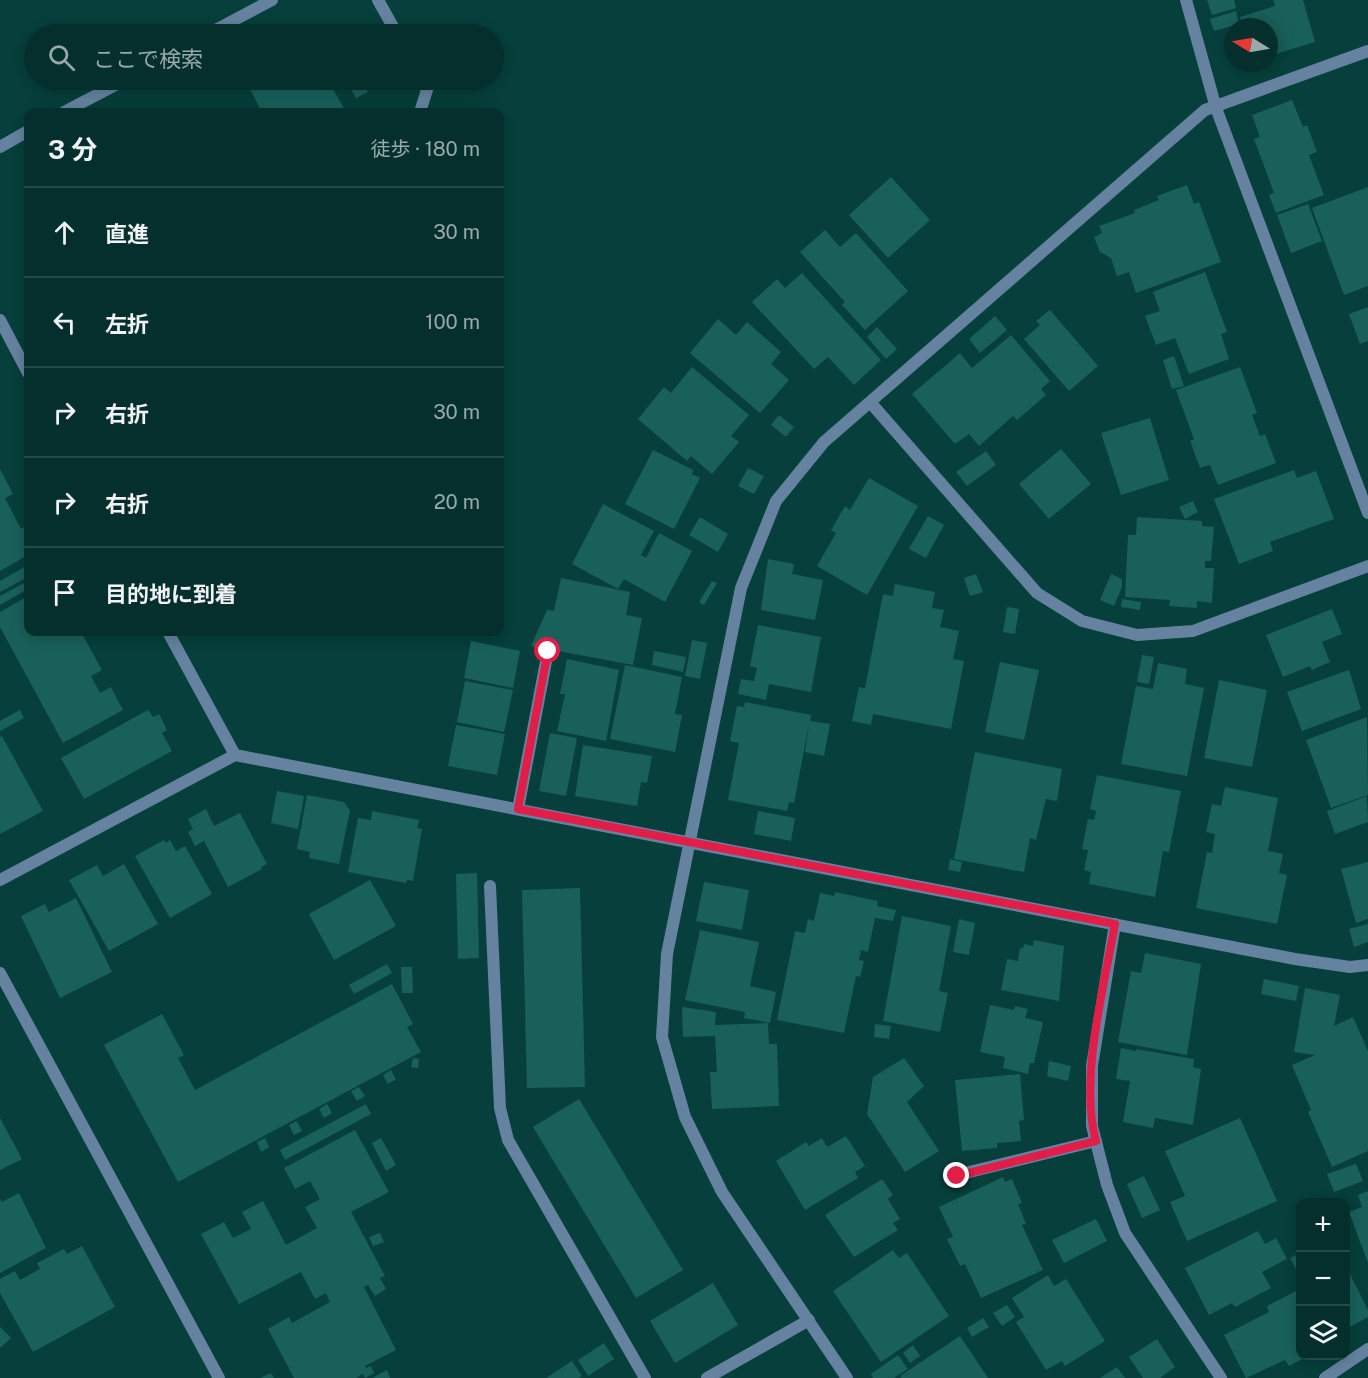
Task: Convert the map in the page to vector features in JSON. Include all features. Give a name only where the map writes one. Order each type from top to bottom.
[{"type":"street","points":[[227,24],[272,0]]},
{"type":"street","points":[[378,0],[391,24]]},
{"type":"street","points":[[1186,0],[1216,106],[1368,513]]},
{"type":"street","points":[[847,1378],[722,1192],[685,1117],[663,1037],[666,954],[741,588],[776,501],[824,442],[1205,110],[1368,51]]},
{"type":"street","points":[[72,108],[106,90]]},
{"type":"street","points":[[421,108],[427,90]]},
{"type":"street","points":[[0,147],[24,133]]},
{"type":"street","points":[[0,320],[24,365]]},
{"type":"street","points":[[870,402],[1037,593],[1082,621],[1137,635],[1193,631],[1368,566]]},
{"type":"street","points":[[170,636],[235,755]]},
{"type":"street","points":[[518,809],[548,651]]},
{"type":"street","points":[[0,880],[235,755],[1295,959],[1350,967],[1368,965]]},
{"type":"street","points":[[490,886],[500,1108],[508,1140],[645,1378]]},
{"type":"street","points":[[1115,924],[1092,1066],[1092,1126],[1107,1185],[1125,1233],[1221,1378]]},
{"type":"street","points":[[0,973],[219,1378]]},
{"type":"street","points":[[957,1176],[1096,1141]]},
{"type":"street","points":[[707,1378],[809,1320]]},
{"type":"street","points":[[1325,1378],[1368,1349]]},
{"type":"building","points":[[1207,0],[1234,0],[1236,8],[1212,15]]},
{"type":"building","points":[[1273,0],[1303,0],[1315,42],[1278,53],[1278,18],[1240,18],[1275,6]]},
{"type":"building","points":[[1236,11],[1238,18],[1224,18],[1224,28],[1214,31],[1210,19]]},
{"type":"building","points":[[250,90],[334,90],[344,108],[260,108]]},
{"type":"building","points":[[352,90],[367,90],[368,92],[356,98]]},
{"type":"building","points":[[1292,100],[1303,127],[1307,125],[1317,152],[1309,155],[1324,195],[1276,213],[1269,195],[1274,193],[1254,139],[1260,137],[1252,115]]},
{"type":"building","points":[[891,177],[930,220],[888,258],[849,215]]},
{"type":"building","points":[[1187,185],[1194,204],[1199,202],[1221,262],[1136,293],[1129,272],[1117,276],[1111,258],[1100,252],[1094,237],[1102,233],[1099,226],[1135,213],[1134,210],[1159,200],[1157,196]]},
{"type":"building","points":[[1368,187],[1368,286],[1344,295],[1312,208]]},
{"type":"building","points":[[1308,204],[1322,241],[1291,253],[1277,215]]},
{"type":"building","points":[[825,230],[840,247],[856,233],[908,291],[865,330],[842,305],[845,302],[800,252]]},
{"type":"building","points":[[1205,272],[1227,332],[1221,334],[1229,359],[1189,374],[1175,338],[1156,345],[1145,316],[1160,311],[1153,292]]},
{"type":"building","points":[[802,273],[881,360],[854,385],[828,357],[814,369],[752,302],[777,279],[785,288]]},
{"type":"building","points":[[1368,307],[1368,341],[1360,344],[1349,314]]},
{"type":"building","points":[[1050,310],[1098,366],[1069,391],[1024,339],[1040,325],[1036,321]]},
{"type":"building","points":[[995,316],[1007,330],[980,353],[969,339]]},
{"type":"building","points":[[718,319],[736,335],[747,322],[781,352],[771,364],[789,380],[760,413],[690,353]]},
{"type":"building","points":[[877,327],[897,349],[886,359],[867,337]]},
{"type":"building","points":[[1011,335],[1050,381],[1041,389],[1046,395],[1017,420],[1013,416],[979,446],[969,434],[955,444],[912,394],[960,353],[972,368]]},
{"type":"building","points":[[1174,356],[1184,386],[1172,389],[1163,360]]},
{"type":"building","points":[[692,367],[749,415],[731,436],[739,442],[712,474],[691,456],[687,461],[638,419],[664,387],[671,393]]},
{"type":"building","points":[[1240,367],[1257,413],[1252,415],[1260,436],[1265,434],[1276,463],[1218,485],[1210,465],[1200,468],[1190,441],[1194,439],[1176,390]]},
{"type":"building","points":[[779,415],[794,427],[786,437],[771,425]]},
{"type":"building","points":[[1150,418],[1169,480],[1121,495],[1101,433]]},
{"type":"building","points":[[1061,449],[1091,484],[1049,519],[1019,484]]},
{"type":"building","points":[[653,450],[693,470],[692,474],[700,478],[674,529],[625,504]]},
{"type":"building","points":[[986,451],[996,465],[967,486],[956,472]]},
{"type":"building","points":[[748,468],[764,476],[754,494],[738,486]]},
{"type":"building","points":[[0,469],[13,494],[5,498],[21,529],[24,527],[24,557],[0,571]]},
{"type":"building","points":[[1294,470],[1297,478],[1316,471],[1334,519],[1270,542],[1273,551],[1239,564],[1214,499]]},
{"type":"building","points":[[869,478],[918,506],[867,595],[817,566],[836,533],[831,530],[845,506],[850,510]]},
{"type":"building","points":[[1193,501],[1198,512],[1185,519],[1179,507]]},
{"type":"building","points":[[603,504],[654,531],[641,555],[646,558],[659,533],[692,551],[665,602],[624,579],[618,589],[572,564]]},
{"type":"building","points":[[928,516],[944,525],[926,558],[909,549]]},
{"type":"building","points":[[700,517],[728,534],[718,552],[689,535]]},
{"type":"building","points":[[1137,517],[1202,521],[1202,526],[1214,527],[1211,561],[1205,561],[1205,568],[1214,568],[1212,603],[1197,601],[1197,608],[1169,606],[1170,600],[1125,597],[1128,535],[1136,535]]},
{"type":"building","points":[[768,559],[794,564],[792,574],[823,580],[815,620],[761,610]]},
{"type":"building","points":[[24,567],[24,579],[0,592],[0,581]]},
{"type":"building","points":[[976,574],[983,592],[970,596],[964,578]]},
{"type":"building","points":[[1111,574],[1122,579],[1122,587],[1114,606],[1100,600]]},
{"type":"building","points":[[561,578],[630,592],[626,615],[642,618],[633,665],[531,646],[547,610],[554,611]]},
{"type":"building","points":[[712,581],[717,583],[704,605],[699,602]]},
{"type":"building","points":[[24,583],[24,591],[0,605],[0,596]]},
{"type":"building","points":[[895,584],[935,592],[932,608],[944,610],[940,627],[959,631],[953,659],[964,661],[951,729],[873,714],[871,725],[852,721],[859,687],[865,688],[883,594],[893,596]]},
{"type":"building","points":[[24,598],[24,636],[83,636],[102,670],[91,676],[100,693],[111,687],[123,710],[63,743],[0,627],[0,612]]},
{"type":"building","points":[[1122,599],[1141,602],[1140,610],[1121,607]]},
{"type":"building","points":[[1007,607],[1019,609],[1015,634],[1003,632]]},
{"type":"building","points":[[1332,609],[1342,634],[1322,642],[1330,662],[1312,670],[1310,666],[1283,677],[1266,635]]},
{"type":"building","points":[[758,625],[821,637],[811,692],[769,684],[766,700],[738,694],[741,679],[754,681],[757,668],[750,666]]},
{"type":"building","points":[[692,640],[707,643],[700,679],[685,676]]},
{"type":"building","points":[[471,641],[520,651],[513,688],[464,678]]},
{"type":"building","points":[[654,651],[686,657],[683,672],[652,665]]},
{"type":"building","points":[[1142,655],[1154,657],[1149,684],[1137,682]]},
{"type":"building","points":[[567,659],[619,670],[606,741],[557,731],[565,694],[560,694]]},
{"type":"building","points":[[1000,662],[1039,670],[1024,740],[985,732]]},
{"type":"building","points":[[1158,663],[1187,669],[1185,684],[1204,688],[1187,776],[1121,764],[1136,686],[1153,689]]},
{"type":"building","points":[[625,665],[682,677],[675,714],[682,715],[675,752],[610,739]]},
{"type":"building","points":[[1349,670],[1361,709],[1302,731],[1287,692]]},
{"type":"building","points":[[1219,680],[1267,690],[1252,767],[1204,758]]},
{"type":"building","points":[[465,681],[513,690],[504,732],[457,722]]},
{"type":"building","points":[[745,702],[811,715],[810,721],[830,724],[824,756],[805,752],[809,724],[794,803],[789,802],[787,811],[728,800],[739,743],[730,741],[737,706],[744,707]]},
{"type":"building","points":[[20,710],[24,718],[0,731],[0,721]]},
{"type":"building","points":[[148,710],[153,717],[159,714],[167,730],[162,733],[172,751],[84,799],[61,758]]},
{"type":"building","points":[[1367,717],[1368,795],[1331,808],[1306,740]]},
{"type":"building","points":[[456,725],[505,734],[497,775],[448,766]]},
{"type":"building","points":[[550,733],[577,738],[566,796],[539,791]]},
{"type":"building","points":[[2,736],[43,811],[0,834],[0,737]]},
{"type":"building","points":[[583,745],[652,756],[647,783],[641,782],[637,806],[575,796]]},
{"type":"building","points":[[975,752],[1062,769],[1057,801],[1046,799],[1036,840],[1030,838],[1024,872],[954,859]]},
{"type":"building","points":[[1097,775],[1181,791],[1169,852],[1163,851],[1155,897],[1089,884],[1091,872],[1084,870],[1088,850],[1082,849],[1088,819],[1094,820],[1096,811],[1090,809]]},
{"type":"building","points":[[1225,787],[1278,798],[1268,851],[1283,854],[1279,873],[1287,875],[1277,924],[1196,908],[1207,852],[1212,853],[1215,834],[1206,832],[1212,804],[1221,806]]},
{"type":"building","points":[[277,791],[304,796],[298,829],[271,823]]},
{"type":"building","points":[[307,795],[344,802],[350,811],[339,864],[309,858],[310,852],[297,849]]},
{"type":"building","points":[[1367,796],[1368,822],[1335,834],[1327,811]]},
{"type":"building","points":[[206,809],[214,826],[240,813],[267,864],[228,887],[204,841],[195,846],[188,832],[193,829],[188,819]]},
{"type":"building","points":[[372,811],[419,820],[417,828],[422,829],[413,881],[407,880],[406,883],[348,872],[358,818],[371,820]]},
{"type":"building","points":[[758,811],[795,818],[791,841],[754,834]]},
{"type":"building","points":[[164,840],[166,843],[170,840],[176,851],[185,846],[212,894],[170,918],[135,856]]},
{"type":"building","points":[[950,859],[962,862],[960,872],[948,870]]},
{"type":"building","points":[[1368,862],[1368,919],[1356,923],[1341,869]]},
{"type":"building","points":[[124,864],[158,924],[109,951],[69,880],[97,865],[103,876]]},
{"type":"building","points":[[477,873],[479,958],[458,959],[456,874]]},
{"type":"building","points":[[370,880],[396,926],[334,960],[309,914]]},
{"type":"building","points":[[704,882],[749,890],[742,930],[696,921]]},
{"type":"building","points":[[580,888],[585,1087],[527,1088],[522,890]]},
{"type":"building","points":[[835,892],[878,901],[877,906],[896,910],[893,921],[875,918],[868,952],[861,950],[859,960],[864,961],[860,977],[856,976],[844,1033],[777,1020],[795,931],[805,933],[808,919],[814,921],[820,893],[834,896]]},
{"type":"building","points":[[76,898],[112,972],[60,998],[21,916],[45,904],[49,912]]},
{"type":"building","points":[[902,916],[951,926],[939,991],[948,993],[940,1032],[883,1021]]},
{"type":"building","points":[[959,919],[975,923],[969,955],[953,952]]},
{"type":"building","points":[[1368,924],[1368,942],[1354,947],[1349,929]]},
{"type":"building","points":[[700,930],[759,942],[750,986],[776,992],[770,1023],[744,1018],[745,1012],[685,1000]]},
{"type":"building","points":[[1034,940],[1064,946],[1059,1001],[1001,990],[1007,959],[1018,961],[1020,948],[1023,948],[1024,944],[1033,946]]},
{"type":"building","points":[[1145,953],[1201,964],[1187,1055],[1118,1042],[1131,971],[1141,973]]},
{"type":"building","points":[[387,964],[392,973],[354,994],[349,985]]},
{"type":"building","points":[[401,967],[412,967],[413,993],[402,993]]},
{"type":"building","points":[[1264,979],[1299,986],[1296,1001],[1261,994]]},
{"type":"building","points":[[392,984],[413,1024],[407,1027],[421,1052],[178,1182],[104,1045],[162,1014],[184,1055],[178,1058],[195,1090]]},
{"type":"building","points":[[1305,988],[1340,995],[1334,1026],[1353,1017],[1368,1051],[1368,1151],[1332,1167],[1308,1112],[1311,1110],[1292,1065],[1315,1055],[1294,1052]]},
{"type":"building","points":[[990,1005],[1014,1010],[1015,1006],[1028,1009],[1025,1018],[1043,1022],[1034,1063],[1030,1063],[1028,1074],[1003,1068],[1005,1057],[980,1052]]},
{"type":"building","points":[[682,1007],[716,1012],[715,1025],[768,1023],[769,1044],[777,1044],[779,1106],[712,1109],[710,1072],[717,1072],[715,1036],[683,1037]]},
{"type":"building","points":[[875,1024],[891,1026],[889,1039],[874,1037]]},
{"type":"building","points":[[1121,1048],[1194,1059],[1193,1067],[1201,1069],[1193,1125],[1155,1118],[1153,1128],[1123,1122],[1130,1081],[1116,1079]]},
{"type":"building","points":[[413,1058],[419,1059],[418,1068],[411,1067]]},
{"type":"building","points":[[904,1058],[924,1086],[907,1102],[939,1151],[905,1172],[867,1114],[873,1077]]},
{"type":"building","points":[[1049,1061],[1071,1066],[1068,1081],[1047,1076]]},
{"type":"building","points":[[391,1070],[396,1079],[388,1084],[383,1075]]},
{"type":"building","points":[[1020,1074],[1024,1120],[1019,1121],[1021,1141],[997,1143],[997,1148],[962,1151],[955,1080]]},
{"type":"building","points":[[359,1087],[365,1096],[357,1101],[351,1091]]},
{"type":"building","points":[[579,1099],[683,1270],[636,1298],[533,1127]]},
{"type":"building","points":[[327,1104],[332,1113],[324,1118],[319,1109]]},
{"type":"building","points":[[366,1104],[371,1114],[285,1160],[280,1150]]},
{"type":"building","points":[[0,1118],[22,1159],[0,1170]]},
{"type":"building","points":[[1240,1118],[1277,1201],[1187,1241],[1170,1202],[1185,1196],[1165,1151]]},
{"type":"building","points":[[297,1121],[302,1131],[294,1135],[289,1125]]},
{"type":"building","points":[[355,1130],[389,1192],[351,1212],[385,1276],[380,1278],[386,1289],[375,1296],[368,1285],[364,1287],[396,1350],[365,1366],[366,1368],[371,1366],[374,1373],[365,1378],[363,1374],[356,1378],[294,1378],[268,1329],[289,1317],[292,1323],[330,1302],[326,1293],[315,1299],[301,1272],[239,1304],[201,1234],[224,1222],[233,1238],[251,1229],[242,1212],[263,1201],[286,1245],[317,1228],[305,1207],[320,1199],[310,1181],[295,1189],[284,1168]]},
{"type":"building","points":[[846,1136],[865,1166],[855,1172],[858,1178],[805,1210],[776,1161],[806,1142],[809,1146],[822,1138],[827,1147]]},
{"type":"building","points":[[265,1138],[269,1147],[261,1152],[257,1142]]},
{"type":"building","points":[[381,1138],[396,1165],[386,1171],[372,1143]]},
{"type":"building","points":[[1356,1164],[1363,1181],[1334,1192],[1327,1174]]},
{"type":"building","points":[[1144,1176],[1160,1210],[1142,1218],[1127,1184]]},
{"type":"building","points":[[1003,1177],[1005,1182],[1012,1179],[1022,1203],[1018,1204],[1026,1224],[1022,1225],[1043,1270],[981,1298],[965,1264],[960,1266],[947,1239],[953,1237],[939,1207]]},
{"type":"building","points":[[882,1179],[893,1195],[888,1199],[900,1219],[893,1223],[898,1230],[854,1257],[825,1215]]},
{"type":"building","points":[[1368,1191],[1368,1263],[1350,1215],[1350,1212],[1362,1207],[1358,1195]]},
{"type":"building","points":[[19,1193],[46,1248],[0,1273],[0,1199],[2,1202]]},
{"type":"building","points":[[1096,1219],[1107,1241],[1064,1263],[1052,1240]]},
{"type":"building","points":[[1258,1231],[1265,1244],[1276,1238],[1287,1259],[1262,1272],[1271,1288],[1235,1307],[1232,1303],[1209,1315],[1185,1268]]},
{"type":"building","points":[[380,1233],[384,1242],[373,1246],[369,1237]]},
{"type":"building","points":[[82,1246],[115,1307],[33,1352],[0,1293],[0,1279],[15,1271],[20,1280],[40,1269],[37,1263],[64,1249],[67,1254]]},
{"type":"building","points":[[893,1250],[899,1258],[907,1253],[949,1316],[881,1362],[833,1291]]},
{"type":"building","points":[[1296,1255],[1296,1269],[1290,1258]]},
{"type":"building","points":[[1350,1274],[1368,1310],[1368,1317],[1350,1327]]},
{"type":"building","points":[[1048,1275],[1054,1286],[1066,1279],[1105,1341],[1065,1366],[1062,1361],[1046,1370],[1016,1322],[1024,1317],[1012,1298]]},
{"type":"building","points":[[713,1283],[738,1325],[675,1363],[650,1321]]},
{"type":"building","points":[[1296,1291],[1296,1360],[1300,1360],[1289,1366],[1285,1360],[1246,1378],[1224,1335],[1269,1312],[1267,1306]]},
{"type":"building","points":[[1007,1305],[1015,1317],[1002,1326],[993,1313]]},
{"type":"building","points":[[983,1318],[989,1327],[972,1337],[967,1328]]},
{"type":"building","points":[[0,1327],[11,1338],[0,1348]]},
{"type":"building","points":[[960,1336],[988,1378],[902,1378],[900,1376]]},
{"type":"building","points":[[1157,1339],[1175,1367],[1160,1378],[1143,1378],[1129,1357]]},
{"type":"building","points":[[604,1343],[614,1359],[588,1376],[578,1360]]},
{"type":"building","points":[[913,1345],[920,1356],[910,1363],[903,1353]]},
{"type":"building","points":[[898,1355],[908,1369],[894,1378],[873,1378],[871,1374]]},
{"type":"building","points":[[572,1361],[582,1376],[546,1378]]},
{"type":"building","points":[[1117,1367],[1125,1378],[1100,1378]]},
{"type":"building","points":[[387,1370],[390,1378],[372,1378]]},
{"type":"building","points":[[271,1373],[274,1378],[260,1378]]},
{"type":"route","points":[[548,651],[518,809],[1115,924],[1092,1066],[1092,1126],[1096,1141],[957,1176]]}]
